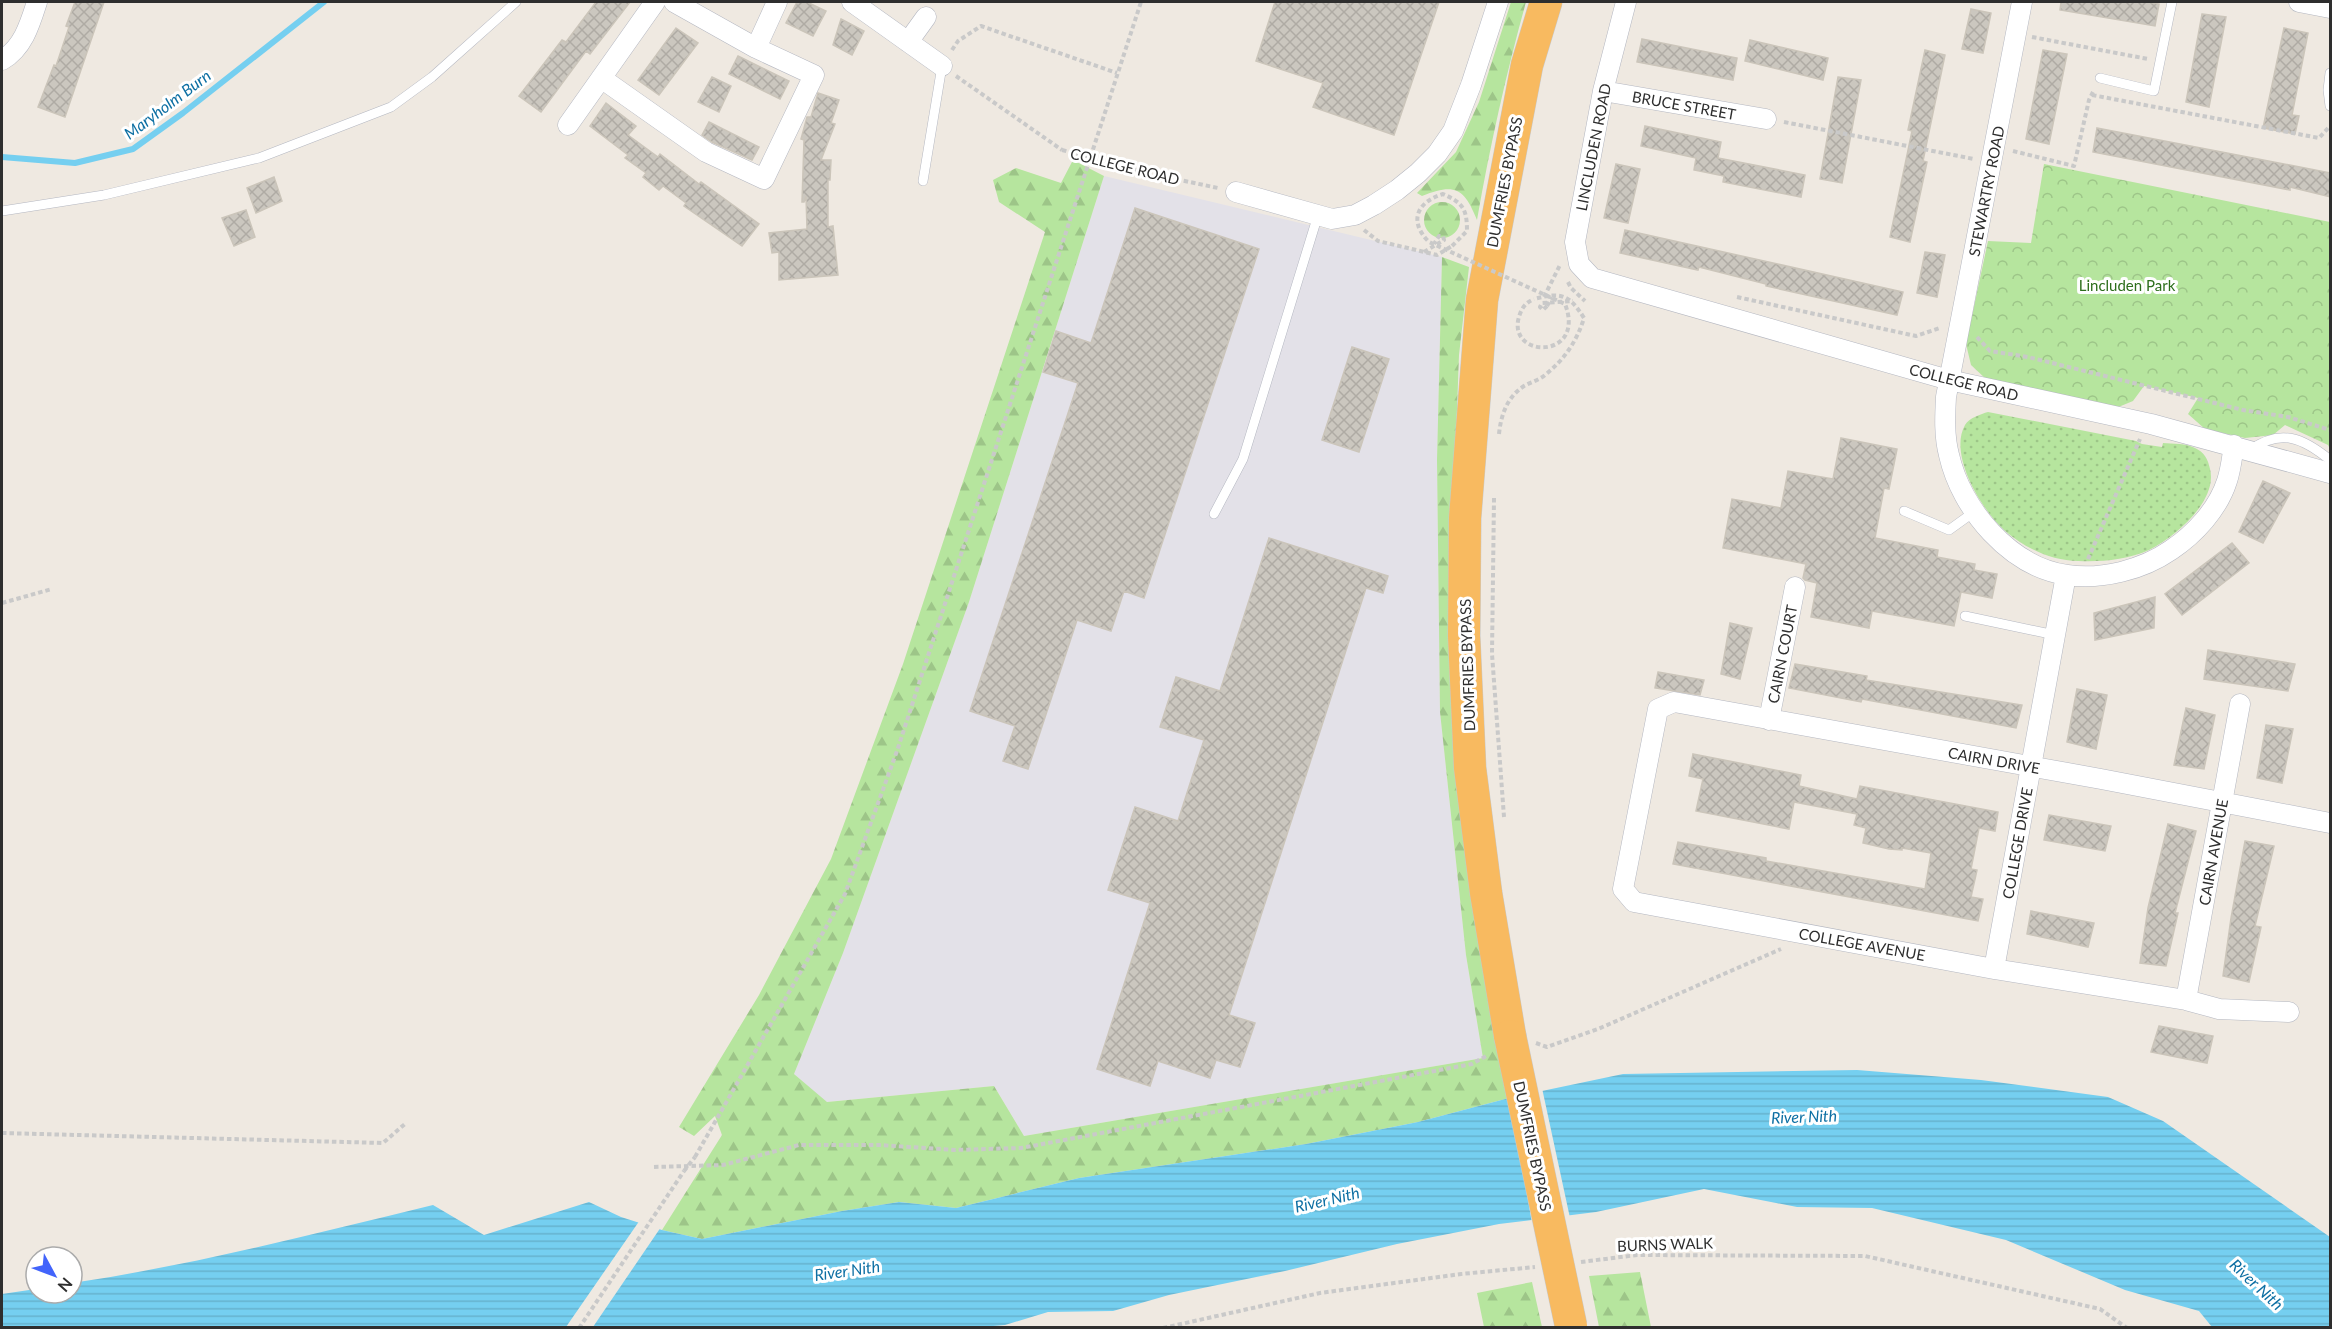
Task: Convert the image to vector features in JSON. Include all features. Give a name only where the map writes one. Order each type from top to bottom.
[{"type":"highway","name":"DUMFRIES BYPASS","points":[[1546,2],[1527,65],[1482,300],[1465,518],[1464,636],[1470,768],[1486,893],[1513,1043],[1571,1327]]},
{"type":"street","points":[[2,60],[14,53],[28,28],[37,2]]},
{"type":"street","points":[[568,125],[655,2]]},
{"type":"street","points":[[601,78],[706,152],[764,179],[813,75],[756,48],[674,2]]},
{"type":"street","points":[[756,48],[777,2]]},
{"type":"street","points":[[1236,192],[1325,217],[1355,215],[1374,205],[1418,173],[1437,154],[1454,131],[1498,2]]},
{"type":"street","name":"LINCLUDEN ROAD","points":[[1575,250],[1603,90],[1626,2]]},
{"type":"street","name":"STEWARTRY ROAD","points":[[1949,380],[2022,2]]},
{"type":"street","points":[[2299,2],[2331,8]]},
{"type":"street","points":[[861,4],[942,66]]},
{"type":"street","points":[[908,42],[926,17]]},
{"type":"street","name":"BRUCE STREET","points":[[1603,90],[1766,119]]},
{"type":"street","name":"COLLEGE ROAD","points":[[1575,250],[1584,272],[1601,282],[1949,380],[2147,423],[2331,473]]},
{"type":"street","points":[[1949,380],[1945,414],[1949,455],[1954,475],[1974,512],[1986,527],[2014,552],[2048,570],[2073,576],[2123,572],[2159,558],[2186,540],[2210,514],[2242,447]]},
{"type":"street","name":"COLLEGE DRIVE","points":[[1995,969],[2055,635],[2073,576]]},
{"type":"street","name":"CAIRN COURT","points":[[1769,720],[1795,587]]},
{"type":"street","name":"CAIRN DRIVE","points":[[1658,709],[1674,702],[2331,823]]},
{"type":"street","name":"CAIRN AVENUE","points":[[2186,1000],[2240,704]]},
{"type":"street","name":"COLLEGE AVENUE","points":[[1658,709],[1623,889],[1634,902],[1995,969],[2186,1000],[2219,1009],[2289,1012]]},
{"type":"lane","points":[[2,211],[104,195],[259,158],[391,107],[432,77],[516,2]]},
{"type":"lane","points":[[2100,78],[2154,90],[2172,2]]},
{"type":"lane","points":[[923,181],[942,66]]},
{"type":"lane","points":[[2331,73],[2328,90],[2331,106]]},
{"type":"lane","points":[[1214,513],[1243,459],[1325,217]]},
{"type":"lane","points":[[2242,447],[2278,437],[2295,438],[2316,447],[2331,460]]},
{"type":"lane","points":[[1904,511],[1949,530],[1974,512]]},
{"type":"lane","points":[[1965,616],[2055,635]]},
{"type":"path","points":[[579,1328],[694,1157],[845,894],[897,751],[1141,2]]},
{"type":"path","points":[[942,66],[958,41],[981,26],[1117,73]]},
{"type":"path","points":[[2016,34],[2159,62]]},
{"type":"path","name":"COLLEGE ROAD","points":[[942,66],[1062,150],[1147,173],[1236,192]]},
{"type":"path","points":[[1766,119],[2074,166],[2092,95],[2100,78]]},
{"type":"path","points":[[2092,95],[2319,138],[2331,126]]},
{"type":"path","points":[[1325,217],[1363,230],[1378,241],[1437,255],[1452,246],[1467,231],[1467,215],[1458,201],[1443,194],[1429,198],[1419,209],[1418,222],[1422,234],[1434,244],[1552,297],[1565,304],[1571,319],[1567,335],[1558,343],[1545,349],[1531,346],[1523,339],[1518,326],[1520,312],[1528,302],[1544,297],[1564,296],[1579,309],[1584,318],[1578,338],[1562,360],[1544,376],[1523,387],[1509,400],[1501,420],[1498,443]]},
{"type":"path","points":[[1423,252],[1438,240],[1434,244]]},
{"type":"path","points":[[1544,297],[1560,265],[1575,250]]},
{"type":"path","points":[[1552,297],[1546,305],[1573,302]]},
{"type":"path","points":[[2073,576],[2147,423]]},
{"type":"path","points":[[1494,489],[1492,654],[1505,826]]},
{"type":"path","points":[[2,603],[52,589]]},
{"type":"path","points":[[654,1167],[723,1165],[799,1145],[879,1145],[954,1150],[1021,1148],[1472,1064],[1513,1043],[1547,1047],[1598,1029],[1774,954],[1804,934]]},
{"type":"path","points":[[2,1133],[383,1143],[406,1123]]},
{"type":"path","name":"BURNS WALK","points":[[1576,1263],[1637,1255],[1865,1256],[2100,1309],[2127,1328]]},
{"type":"path","points":[[1163,1328],[1320,1293],[1541,1266]]},
{"type":"shaded area","points":[[1104,176],[1442,257],[1437,460],[1440,712],[1466,955],[1483,1058],[1024,1136],[994,1086],[826,1102],[794,1074],[843,953],[969,602]]},
{"type":"green space","points":[[1511,2],[1526,2],[1499,110],[1477,220],[1468,201],[1457,191],[1443,190],[1422,196],[1417,193],[1456,152],[1479,102]]},
{"type":"green space","points":[[1073,160],[1104,176],[969,602],[843,953],[794,1074],[827,1102],[994,1086],[1024,1136],[1483,1058],[1466,955],[1440,712],[1437,460],[1442,257],[1469,267],[1459,355],[1455,465],[1509,1098],[1418,1122],[1306,1144],[1079,1178],[956,1208],[899,1202],[702,1239],[662,1230],[722,1135],[715,1116],[694,1136],[679,1127],[759,995],[831,859],[903,664],[1045,232],[999,202],[993,180],[1016,168],[1061,183]]},
{"type":"green space","name":"Lincluden Park","points":[[2044,164],[2330,222],[2330,449],[2328,445],[2285,425],[2273,435],[2245,438],[2205,429],[2188,414],[2198,398],[2144,386],[2133,401],[2116,408],[1986,379],[1971,365],[1966,344],[1988,241],[2031,243]]},
{"type":"green space","points":[[1442,202],[1455,207],[1460,220],[1455,233],[1442,238],[1429,233],[1424,220],[1429,207]]},
{"type":"green space","points":[[1988,412],[2142,444],[2162,447],[2163,443],[2191,446],[2201,452],[2208,462],[2211,481],[2208,493],[2192,517],[2182,527],[2149,550],[2114,560],[2068,560],[2048,556],[2020,542],[2004,530],[1986,509],[1970,481],[1964,466],[1961,437],[1967,423]]},
{"type":"green space","points":[[1640,1272],[1651,1327],[1599,1327],[1589,1276]]},
{"type":"green space","points":[[1532,1282],[1542,1327],[1484,1327],[1477,1293]]},
{"type":"water","name":"River Nith","points":[[1857,1070],[1981,1080],[2108,1097],[2163,1121],[2330,1237],[2330,1328],[2212,1327],[2199,1311],[2125,1290],[2006,1240],[1872,1208],[1797,1207],[1704,1189],[1596,1212],[1499,1224],[1397,1244],[1285,1271],[1169,1295],[1113,1311],[1048,1312],[1005,1325],[982,1327],[2,1328],[2,1294],[24,1291],[24,1305],[84,1305],[84,1281],[208,1258],[433,1205],[484,1235],[589,1202],[621,1217],[702,1239],[899,1202],[956,1208],[1079,1178],[1306,1144],[1418,1122],[1509,1098],[1623,1074]]},
{"type":"pier","points":[[1542,1088],[1570,1218],[1532,1223],[1508,1095]]},
{"type":"pier","points":[[640,1220],[661,1227],[593,1327],[566,1327]]},
{"type":"building","points":[[75,2],[104,2],[65,117],[38,107],[54,65],[56,66]]},
{"type":"building","points":[[596,2],[630,2],[590,54],[586,51],[541,112],[519,96],[562,40],[566,42]]},
{"type":"building","points":[[797,2],[807,2],[826,11],[813,36],[786,23]]},
{"type":"building","points":[[1275,2],[1439,2],[1394,135],[1313,107],[1323,83],[1256,61]]},
{"type":"building","points":[[2061,2],[2159,4],[2155,26],[2060,10]]},
{"type":"building","points":[[1971,9],[1991,13],[1983,53],[1962,49]]},
{"type":"building","points":[[2202,14],[2226,17],[2209,107],[2186,102]]},
{"type":"building","points":[[841,19],[864,31],[852,55],[833,45]]},
{"type":"building","points":[[676,28],[698,43],[659,95],[638,80]]},
{"type":"building","points":[[2284,28],[2308,33],[2292,115],[2299,116],[2295,134],[2263,128]]},
{"type":"building","points":[[1642,39],[1737,58],[1733,80],[1637,62]]},
{"type":"building","points":[[1750,40],[1828,58],[1823,80],[1745,61]]},
{"type":"building","points":[[1925,50],[1945,55],[1923,161],[1927,162],[1910,242],[1890,237],[1912,131],[1908,130]]},
{"type":"building","points":[[2043,50],[2067,54],[2049,144],[2026,139]]},
{"type":"building","points":[[738,56],[789,81],[780,99],[729,74]]},
{"type":"building","points":[[712,77],[731,86],[719,112],[698,102]]},
{"type":"building","points":[[1838,77],[1861,80],[1842,183],[1820,179]]},
{"type":"building","points":[[818,93],[839,100],[831,123],[835,124],[821,160],[831,160],[830,180],[828,180],[828,227],[833,226],[838,275],[779,280],[779,252],[772,253],[769,233],[807,229],[806,196],[802,202],[804,140],[801,139],[807,117],[811,117]]},
{"type":"building","points":[[606,103],[636,126],[628,135],[658,157],[660,154],[699,184],[701,182],[759,224],[742,246],[684,206],[686,203],[663,186],[659,190],[643,177],[646,173],[625,158],[628,155],[590,126]]},
{"type":"building","points":[[709,122],[759,147],[752,160],[702,135]]},
{"type":"building","points":[[1645,126],[1721,142],[1718,158],[1805,175],[1801,197],[1723,182],[1724,176],[1694,170],[1696,158],[1641,146]]},
{"type":"building","points":[[2097,128],[2331,173],[2331,197],[2290,187],[2290,190],[2093,152]]},
{"type":"building","points":[[1616,164],[1640,169],[1628,223],[1604,218]]},
{"type":"building","points":[[274,177],[282,201],[256,213],[247,188]]},
{"type":"building","points":[[1135,208],[1259,249],[1144,598],[1124,591],[1111,631],[1077,620],[1028,769],[1003,761],[1015,726],[970,711],[1078,383],[1043,372],[1056,331],[1091,343]]},
{"type":"building","points":[[246,210],[255,237],[234,246],[222,218]]},
{"type":"building","points":[[1625,230],[1903,292],[1897,315],[1766,286],[1766,284],[1699,267],[1698,270],[1620,253]]},
{"type":"building","points":[[1925,252],[1945,255],[1937,297],[1917,293]]},
{"type":"building","points":[[1352,347],[1389,359],[1359,452],[1322,440]]},
{"type":"building","points":[[1841,438],[1897,449],[1889,489],[1884,488],[1875,538],[1938,550],[1937,557],[1975,564],[1974,570],[1997,574],[1992,598],[1961,592],[1954,626],[1872,611],[1869,628],[1811,617],[1817,583],[1803,578],[1806,564],[1723,548],[1732,499],[1781,508],[1788,471],[1833,479]]},
{"type":"building","points":[[2263,481],[2290,493],[2263,543],[2239,532]]},
{"type":"building","points":[[1269,538],[1388,576],[1383,593],[1366,588],[1229,1015],[1255,1023],[1240,1067],[1216,1060],[1210,1078],[1158,1061],[1150,1086],[1097,1069],[1150,903],[1108,890],[1135,807],[1178,821],[1204,740],[1160,727],[1176,677],[1220,691]]},
{"type":"building","points":[[2232,543],[2249,563],[2182,615],[2165,594]]},
{"type":"building","points":[[2155,597],[2154,628],[2095,640],[2094,613]]},
{"type":"building","points":[[1730,623],[1752,628],[1740,679],[1721,674]]},
{"type":"building","points":[[2208,650],[2295,664],[2288,691],[2204,679]]},
{"type":"building","points":[[1795,664],[1867,676],[1866,680],[2022,705],[2016,728],[1862,699],[1861,702],[1789,688]]},
{"type":"building","points":[[1658,672],[1704,680],[1700,695],[1655,688]]},
{"type":"building","points":[[2077,689],[2107,695],[2096,749],[2067,742]]},
{"type":"building","points":[[2186,708],[2215,715],[2204,769],[2174,765]]},
{"type":"building","points":[[2266,725],[2293,729],[2282,783],[2257,778]]},
{"type":"building","points":[[1693,754],[1801,775],[1799,786],[1857,799],[1860,786],[1998,812],[1995,831],[1979,828],[1971,869],[1977,870],[1971,897],[1983,899],[1978,921],[1673,864],[1678,842],[1766,858],[1766,861],[1925,889],[1931,853],[1902,848],[1902,850],[1889,849],[1863,843],[1866,828],[1854,825],[1857,814],[1794,802],[1789,829],[1696,811],[1703,779],[1689,776]]},
{"type":"building","points":[[2049,815],[2111,826],[2105,851],[2044,840]]},
{"type":"building","points":[[2168,824],[2196,831],[2175,913],[2178,913],[2166,966],[2140,963],[2148,908]]},
{"type":"building","points":[[2245,841],[2274,846],[2255,926],[2261,927],[2249,982],[2223,976]]},
{"type":"building","points":[[2031,911],[2094,923],[2088,947],[2027,934]]},
{"type":"building","points":[[2159,1026],[2213,1036],[2207,1063],[2151,1052]]},
{"type":"waterway","name":"Maryholm Burn","points":[[2,157],[75,163],[133,149],[183,113],[324,2]]}]
